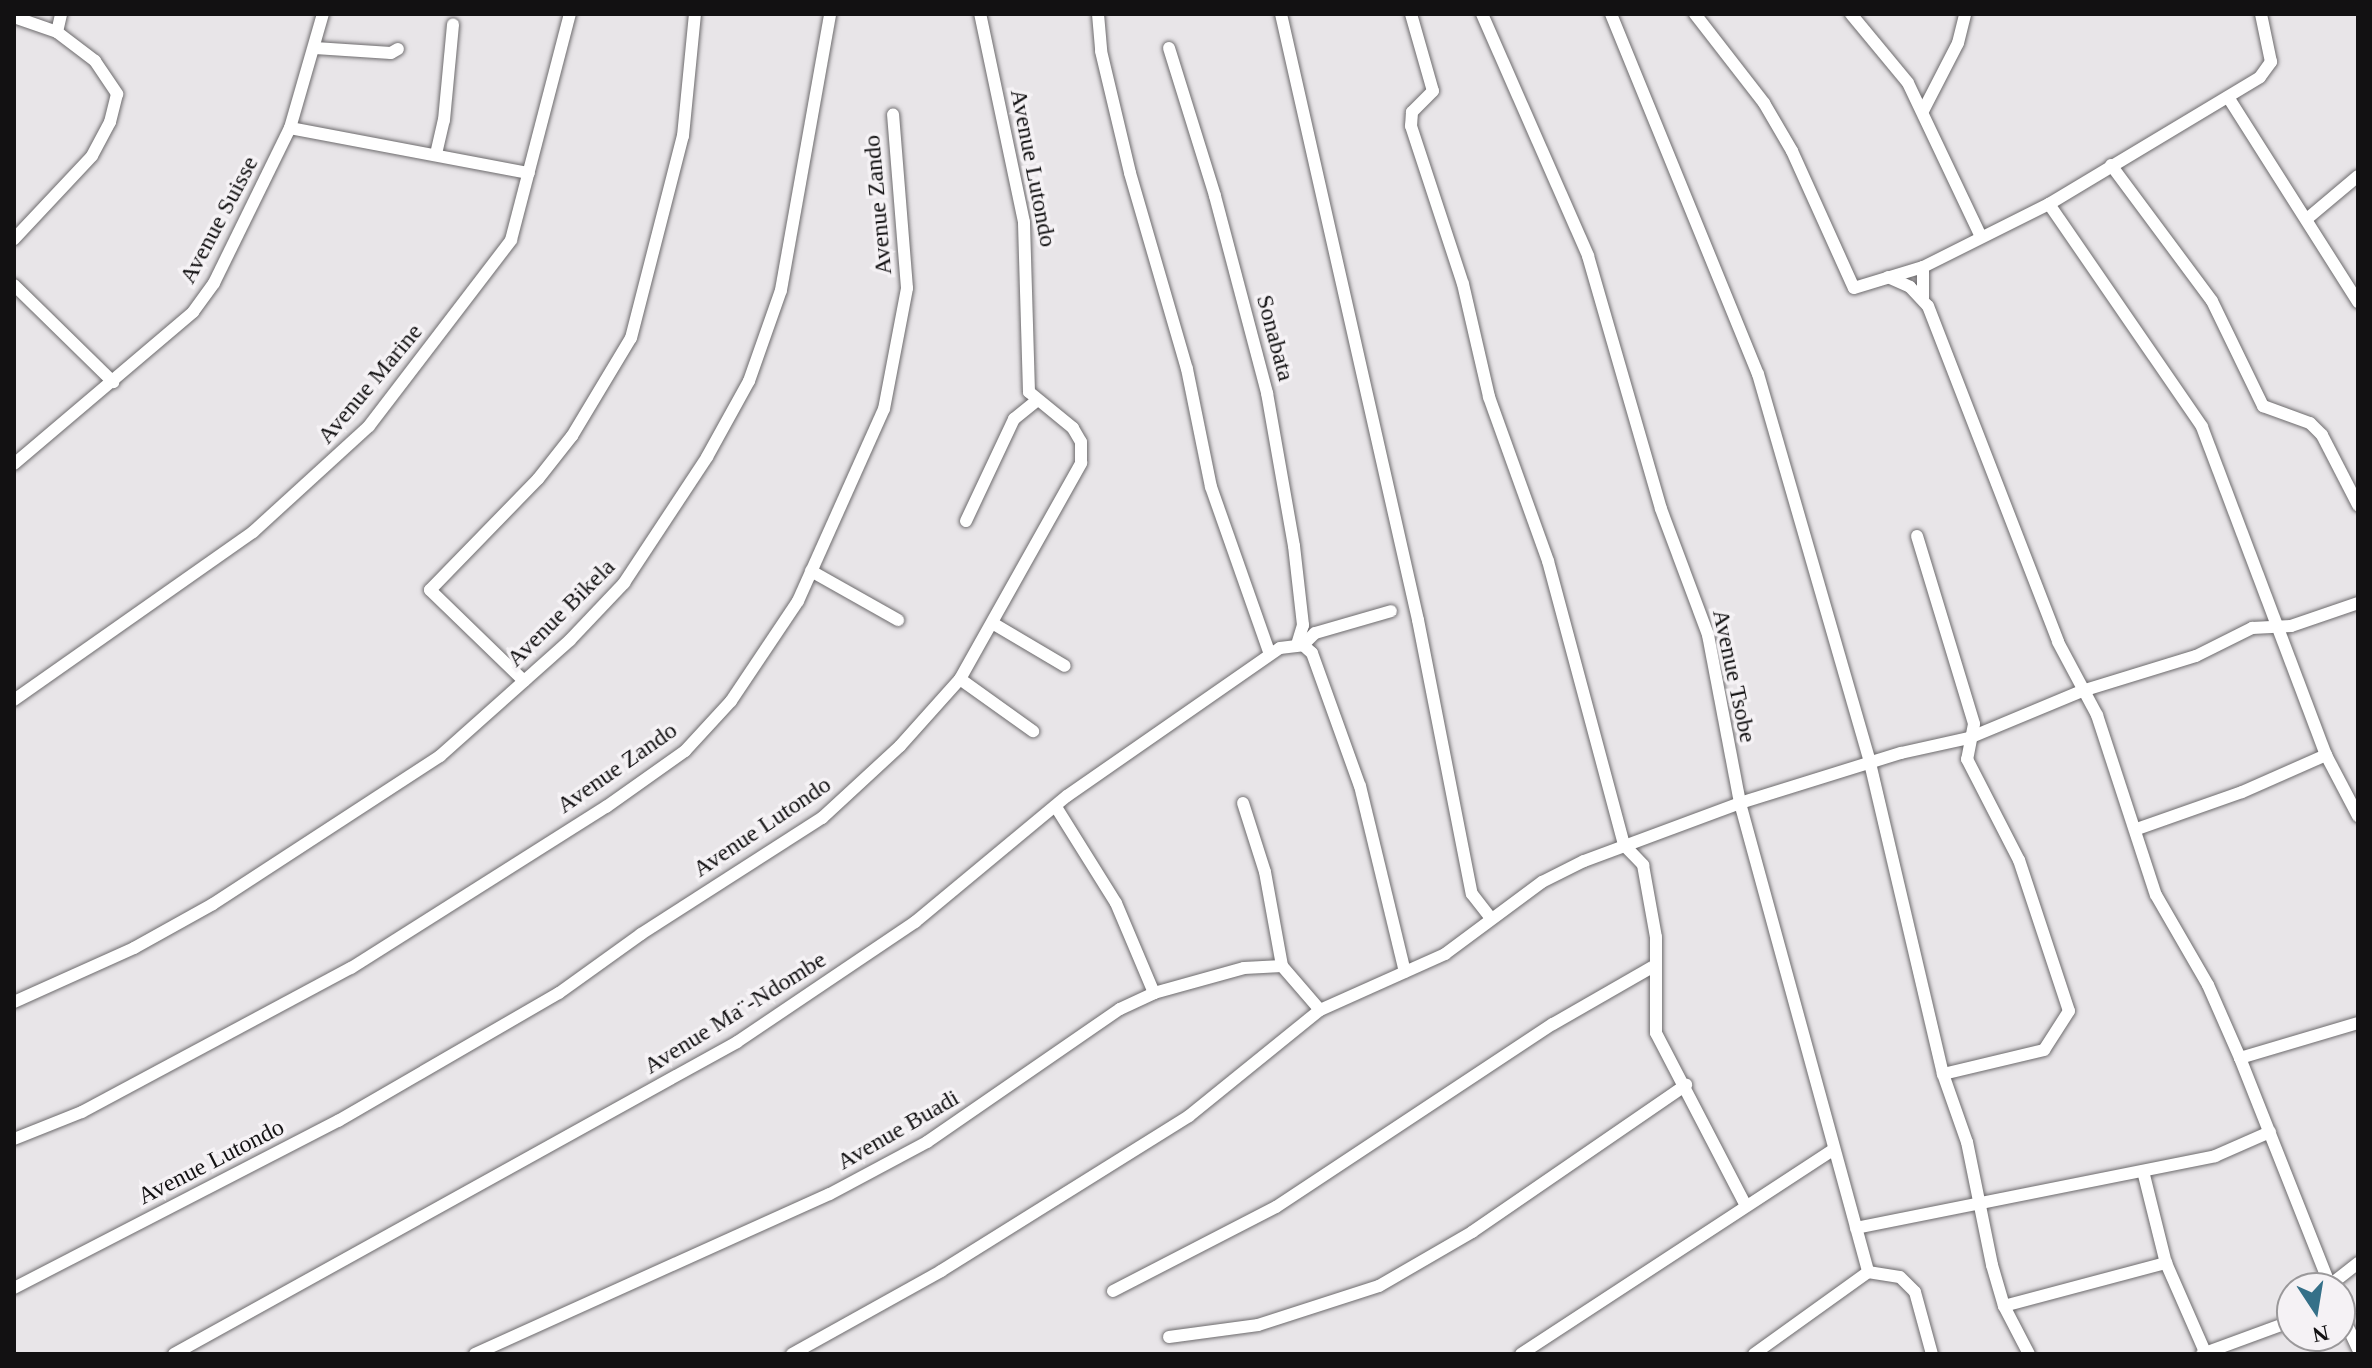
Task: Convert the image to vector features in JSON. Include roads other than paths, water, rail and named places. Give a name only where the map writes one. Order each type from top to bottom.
[{"type":"street","points":[[57,32],[61,14]]},
{"type":"street","name":"Avenue Suisse","points":[[14,464],[193,312],[214,283],[290,128],[323,14]]},
{"type":"street","name":"Avenue Marine","points":[[14,700],[197,575],[316,480],[359,437],[511,240],[570,14]]},
{"type":"street","points":[[524,681],[430,590],[538,479],[572,436],[631,338],[683,136],[695,14]]},
{"type":"street","name":"Avenue Bikela","points":[[14,1002],[134,948],[213,904],[440,756],[524,681],[640,563],[749,381],[781,290],[830,14]]},
{"type":"street","name":"Avenue Lutondo","points":[[14,1288],[338,1121],[559,993],[641,934],[822,818],[900,746],[960,679],[994,624],[1081,463],[1081,442],[1073,428],[1035,402],[1027,382],[1029,273],[1024,222],[980,14]]},
{"type":"street","points":[[1098,14],[1116,112],[1187,369],[1211,487],[1274,650],[1300,645],[1315,633],[1391,611]]},
{"type":"street","points":[[1281,14],[1418,620],[1472,894],[1490,917]]},
{"type":"street","points":[[1411,14],[1433,91],[1429,101],[1412,112],[1411,126],[1463,284],[1489,397],[1548,561],[1624,845],[1643,865],[1656,937],[1652,967],[1656,1033],[1686,1085],[1745,1204]]},
{"type":"street","name":"Avenue Tsobe","points":[[1482,14],[1569,205],[1618,349],[1661,509],[1708,635],[1740,803],[1868,1272]]},
{"type":"street","points":[[1611,14],[1758,374],[1870,763],[1943,1074],[1981,1203],[2004,1306],[2029,1354]]},
{"type":"street","points":[[1695,14],[1764,103],[1792,151],[1851,287],[1923,267],[2049,204],[2260,77],[2271,62],[2261,14]]},
{"type":"street","points":[[1851,14],[1908,83],[1981,237]]},
{"type":"street","points":[[1923,111],[1958,43],[1965,14]]},
{"type":"street","points":[[14,17],[57,32],[108,75],[117,94],[115,108],[92,156],[14,239]]},
{"type":"street","points":[[436,154],[448,93],[453,24]]},
{"type":"street","points":[[315,48],[391,53],[398,49]]},
{"type":"street","name":"Sonabata","points":[[1169,48],[1215,196],[1267,393],[1294,546],[1303,625],[1300,645]]},
{"type":"street","points":[[2228,97],[2308,218],[2358,302]]},
{"type":"street","name":"Avenue Zando","points":[[14,1139],[82,1112],[351,968],[674,759],[731,701],[782,628],[884,409],[907,288],[893,115]]},
{"type":"street","points":[[290,128],[529,173]]},
{"type":"street","points":[[2111,165],[2212,301],[2263,406],[2310,423],[2322,435],[2358,505]]},
{"type":"street","points":[[2308,218],[2358,176]]},
{"type":"street","points":[[2049,204],[2202,427],[2326,755],[2358,816]]},
{"type":"street","points":[[1923,267],[1923,298],[2082,691],[2097,715],[2137,829],[2156,895],[2208,985],[2324,1272]]},
{"type":"street","points":[[1888,277],[1923,298]]},
{"type":"street","points":[[14,285],[113,382]]},
{"type":"street","points":[[966,521],[1014,419],[1035,402]]},
{"type":"street","points":[[1917,536],[1974,724],[1967,759],[2019,860],[2069,1011],[2044,1050],[1943,1074]]},
{"type":"street","points":[[811,571],[898,620]]},
{"type":"street","points":[[792,1354],[941,1271],[1189,1116],[1320,1010],[1445,954],[1490,917],[1542,882],[1624,845],[1740,803],[1870,763],[1969,738],[2082,691],[2196,656],[2252,628],[2311,621],[2358,603]]},
{"type":"street","points":[[994,624],[1065,666]]},
{"type":"street","points":[[1300,645],[1312,653],[1360,786],[1405,972]]},
{"type":"street","name":"Avenue Ma¨-Ndombe","points":[[174,1354],[737,1042],[915,922],[1056,807],[1274,650]]},
{"type":"street","points":[[960,679],[1033,731]]},
{"type":"street","points":[[2137,829],[2242,792],[2326,755]]},
{"type":"street","points":[[2343,791],[2358,789]]},
{"type":"street","points":[[1243,803],[1265,872],[1282,966],[1320,1010]]},
{"type":"street","points":[[1056,807],[1116,903],[1154,993]]},
{"type":"street","name":"Avenue Buadi","points":[[475,1354],[872,1172],[927,1142],[1120,1009],[1154,993],[1244,968],[1282,966]]},
{"type":"street","points":[[1113,1291],[1276,1207],[1553,1024],[1652,967]]},
{"type":"street","points":[[2240,1058],[2358,1023]]},
{"type":"street","points":[[1169,1337],[1258,1325],[1379,1286],[1472,1232],[1686,1085]]},
{"type":"street","points":[[1856,1228],[2215,1156],[2270,1132]]},
{"type":"street","points":[[1521,1354],[1745,1204],[1834,1149]]},
{"type":"street","points":[[2143,1171],[2166,1263],[2203,1353],[2276,1327]]},
{"type":"street","points":[[2004,1306],[2166,1263]]},
{"type":"street","points":[[1759,1352],[1868,1272],[1900,1277],[1915,1292],[1932,1354]]}]
